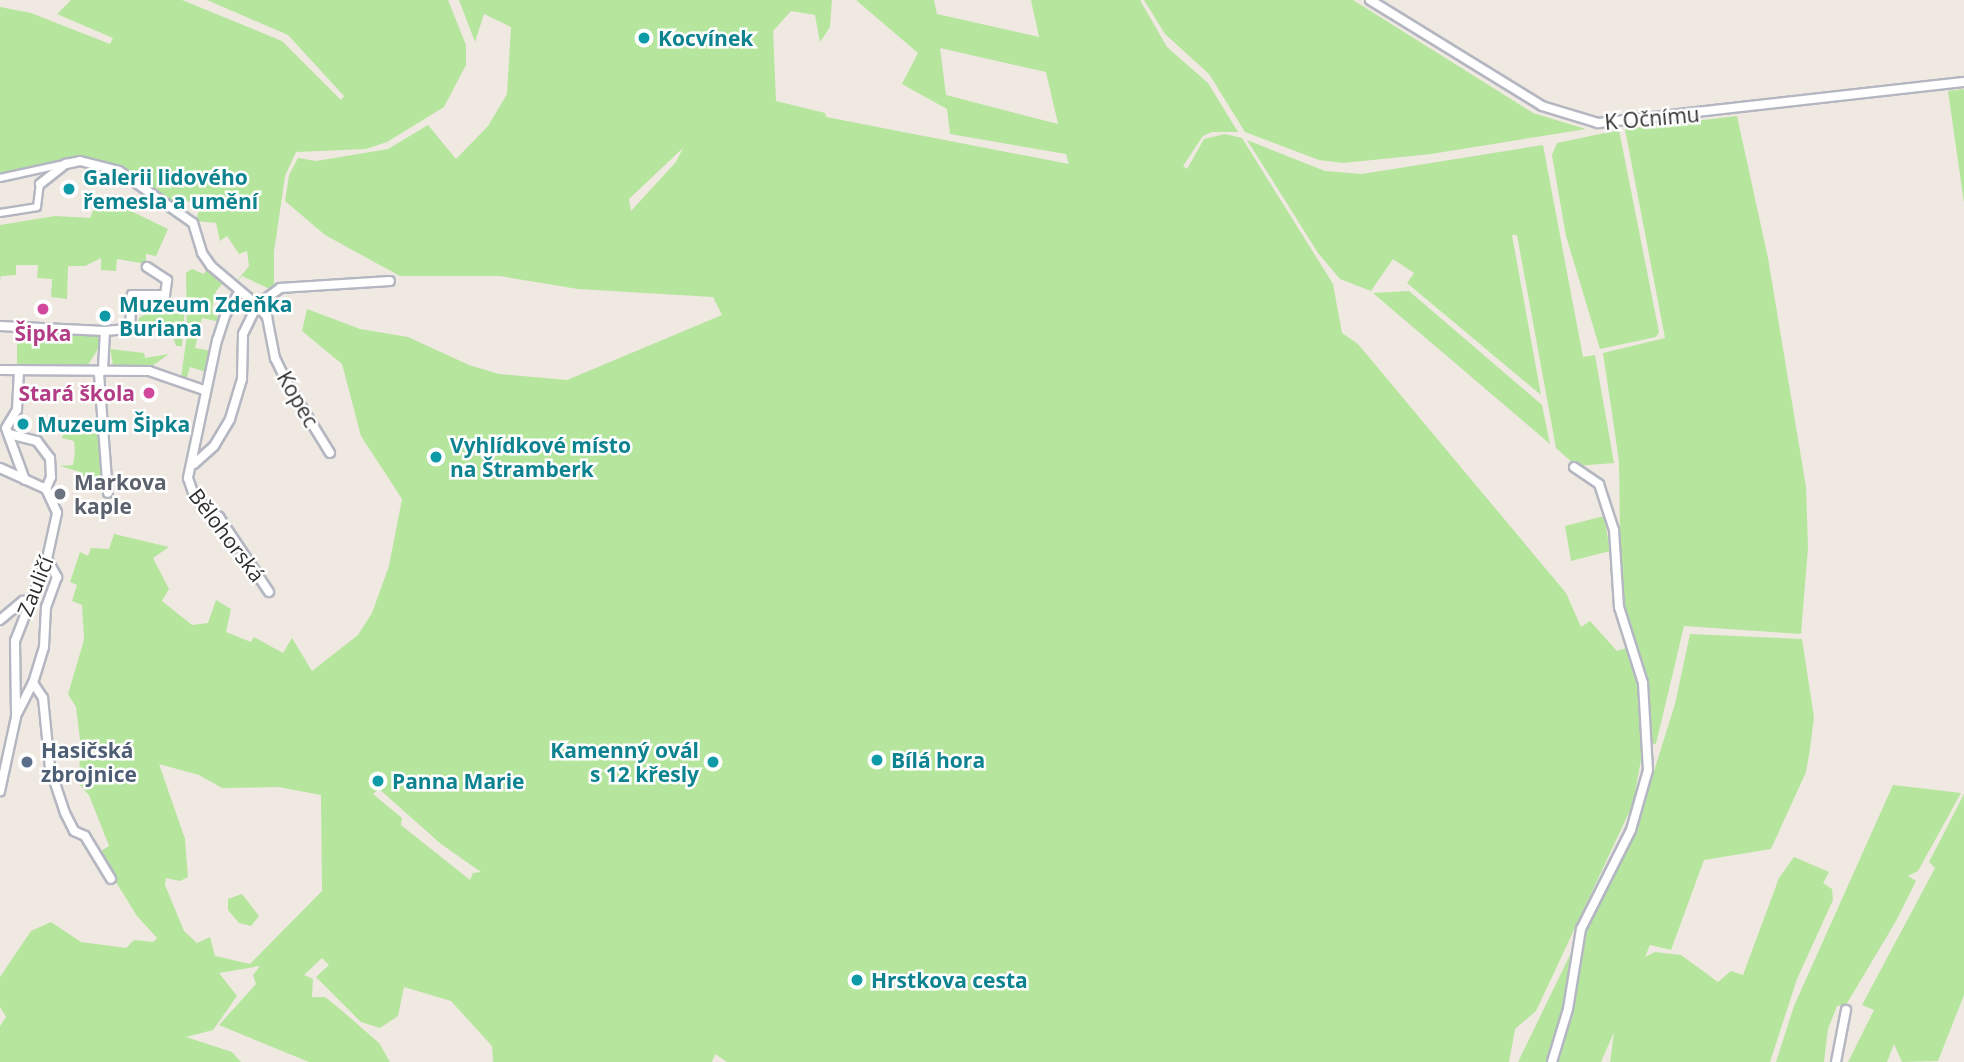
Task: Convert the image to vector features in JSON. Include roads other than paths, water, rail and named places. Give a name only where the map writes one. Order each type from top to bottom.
[{"type":"street","name":"K Očnímu","points":[[1370,0],[1542,106],[1598,124],[1964,82]]},
{"type":"street","points":[[0,178],[66,164],[91,162],[119,172],[193,223],[202,253],[240,291]]},
{"type":"street","points":[[0,213],[37,207],[40,184],[66,164]]},
{"type":"street","points":[[0,326],[105,331],[130,329],[132,295],[165,295],[167,281],[147,267]]},
{"type":"street","points":[[257,305],[280,288],[390,281]]},
{"type":"street","name":"Kopec","points":[[188,478],[194,464],[204,390],[226,313],[240,291],[267,317],[275,358],[287,383],[330,453]]},
{"type":"street","name":"Kopec","points":[[194,464],[214,446],[230,419],[242,379],[243,334],[257,305]]},
{"type":"street","points":[[105,331],[103,370],[99,374],[108,493]]},
{"type":"street","points":[[0,370],[149,371],[204,390]]},
{"type":"street","points":[[19,370],[17,410],[3,430],[25,480]]},
{"type":"street","name":"Zauličí","points":[[0,791],[16,717],[13,657],[28,602],[47,559],[57,513],[46,489],[51,477],[50,458],[37,442],[3,430]]},
{"type":"street","points":[[1552,1062],[1568,1009],[1581,929],[1632,830],[1648,770],[1643,683],[1619,607],[1614,530],[1599,484],[1574,467]]},
{"type":"street","points":[[0,468],[46,489]]},
{"type":"street","name":"Bělohorská","points":[[188,478],[195,498],[219,517],[269,592]]},
{"type":"street","points":[[16,717],[33,683],[44,647],[46,607],[57,577],[47,559]]},
{"type":"street","points":[[0,620],[23,601],[28,602]]},
{"type":"street","points":[[33,683],[43,698],[50,768],[65,813],[74,831],[86,836],[111,879]]},
{"type":"street","points":[[1836,1062],[1846,1010]]},
{"type":"place","name":"Kocvínek","points":[[644,38]]},
{"type":"place","name":"Galerii lidového řemesla a umění","points":[[69,189]]},
{"type":"place","name":"Šipka","points":[[43,309]]},
{"type":"place","name":"Muzeum Zdeňka Buriana","points":[[105,316]]},
{"type":"place","name":"Stará škola","points":[[149,393]]},
{"type":"place","name":"Muzeum Šipka","points":[[23,424]]},
{"type":"place","name":"Vyhlídkové místo na Štramberk","points":[[436,457]]},
{"type":"place","name":"Markova kaple","points":[[60,494]]},
{"type":"place","name":"Bílá hora","points":[[877,760]]},
{"type":"place","name":"Hasičská zbrojnice","points":[[27,762]]},
{"type":"place","name":"Kamenný ovál s 12 křesly","points":[[713,762]]},
{"type":"place","name":"Panna Marie","points":[[378,781]]},
{"type":"place","name":"Hrstkova cesta","points":[[857,980]]}]
